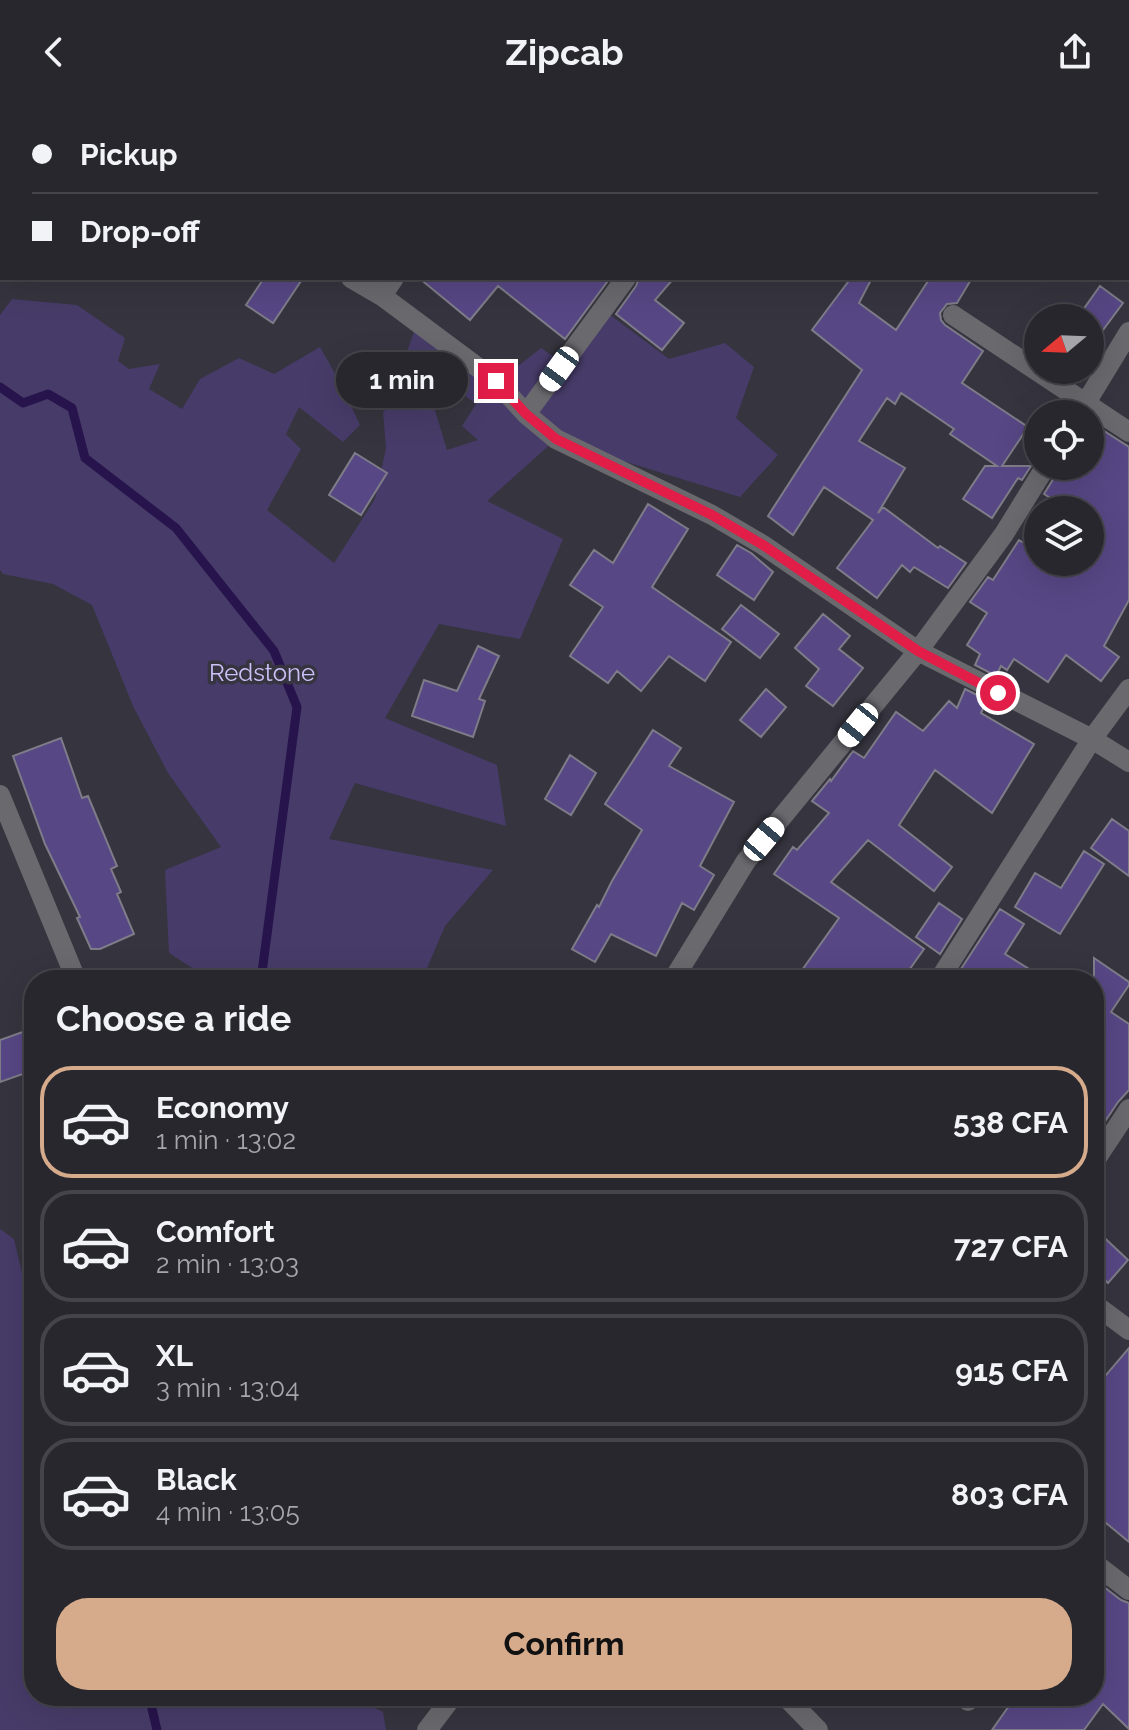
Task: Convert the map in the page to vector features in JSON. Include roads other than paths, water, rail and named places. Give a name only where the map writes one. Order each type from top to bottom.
[{"type":"street","points":[[354,280],[382,296],[496,381],[526,414],[556,439],[712,515],[763,545],[918,651],[1092,739],[1129,762]]},
{"type":"street","points":[[382,296],[393,280]]},
{"type":"street","points":[[526,414],[625,280]]},
{"type":"street","points":[[953,315],[1071,400]]},
{"type":"street","points":[[1087,400],[1129,332]]},
{"type":"street","points":[[1104,419],[1129,432]]},
{"type":"street","points":[[679,970],[746,861],[918,651],[1004,534],[1037,480]]},
{"type":"street","points":[[945,970],[1092,739],[1129,689]]},
{"type":"street","points":[[0,795],[72,970]]},
{"type":"street","points":[[1104,1147],[1129,1109]]},
{"type":"street","points":[[1104,1311],[1129,1330]]},
{"type":"street","points":[[1104,1575],[1129,1590]]},
{"type":"street","points":[[427,1730],[445,1706]]},
{"type":"street","points":[[795,1706],[818,1730]]},
{"type":"waterway","points":[[0,387],[23,403],[48,394],[72,408],[85,458],[176,528],[274,651],[297,707],[262,970]]},
{"type":"waterway","points":[[151,1706],[157,1730]]},
{"type":"park label","name":"Redstone","points":[[262,672]]}]
